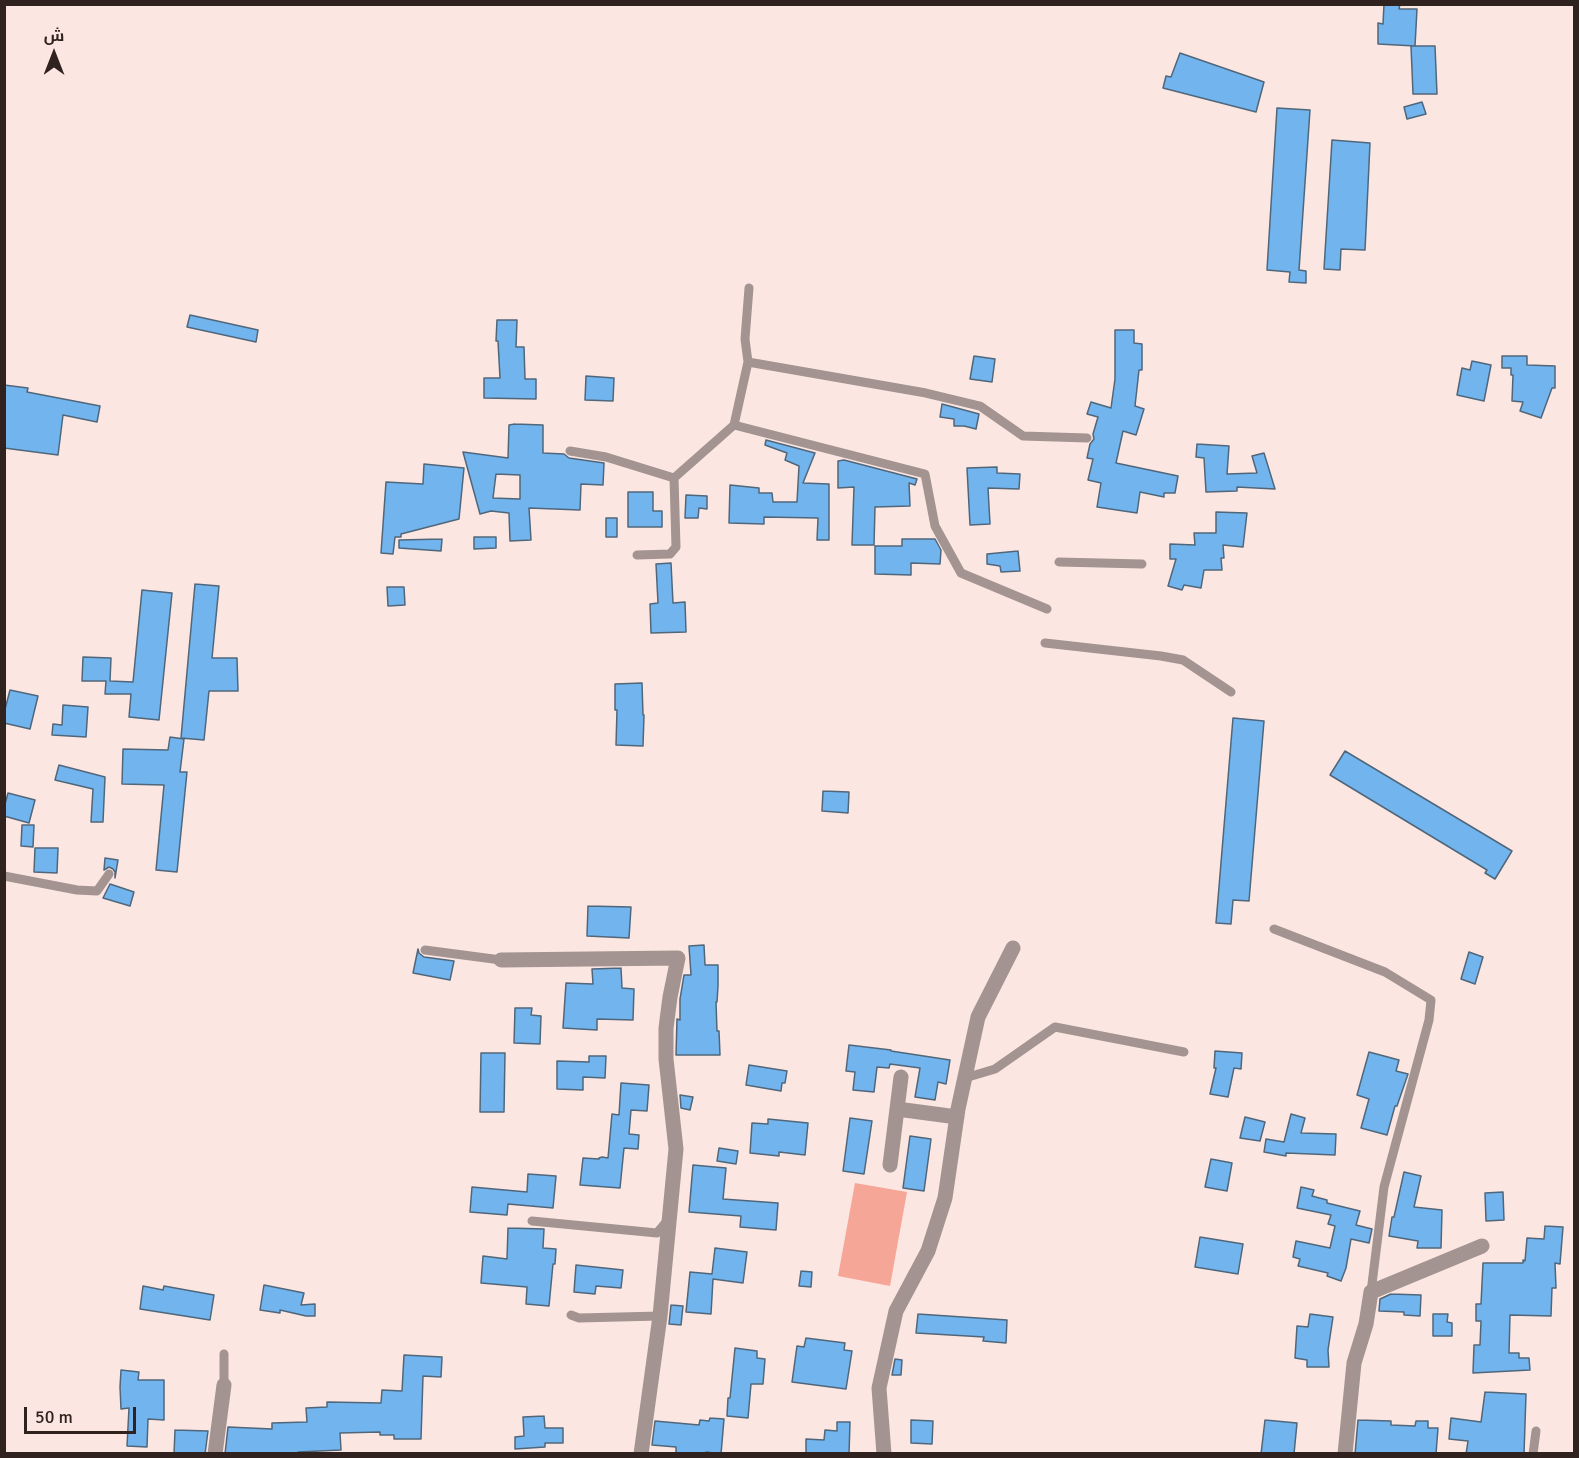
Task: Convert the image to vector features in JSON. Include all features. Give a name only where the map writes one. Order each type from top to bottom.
[{"type":"street","points":[[884,1454],[879,1388],[896,1311],[928,1251],[945,1198],[957,1117],[978,1017],[1013,948]]},
{"type":"street","points":[[501,960],[678,958],[666,1028],[666,1059],[676,1149],[660,1316],[640,1454]]},
{"type":"street","points":[[890,1165],[901,1077]]},
{"type":"street","points":[[897,1109],[957,1117]]},
{"type":"street","points":[[1345,1454],[1354,1363],[1366,1324],[1371,1292],[1482,1246]]},
{"type":"street","points":[[215,1454],[224,1385]]},
{"type":"lane","points":[[674,478],[734,425],[748,362],[745,339],[749,288]]},
{"type":"lane","points":[[748,362],[926,393],[980,406],[1023,436],[1087,438]]},
{"type":"lane","points":[[734,425],[925,474],[935,526],[961,573],[1047,609]]},
{"type":"lane","points":[[570,451],[606,457],[674,478]]},
{"type":"lane","points":[[638,555],[670,554],[676,547],[674,478]]},
{"type":"lane","points":[[1059,562],[1142,564]]},
{"type":"lane","points":[[1045,643],[1182,660],[1231,692]]},
{"type":"lane","points":[[4,876],[77,890],[97,891],[109,874]]},
{"type":"lane","points":[[1274,929],[1385,972],[1431,1000],[1429,1020],[1384,1187],[1371,1292]]},
{"type":"lane","points":[[425,950],[501,960]]},
{"type":"lane","points":[[965,1078],[995,1069],[1055,1027],[1184,1052]]},
{"type":"lane","points":[[532,1221],[657,1233],[669,1218]]},
{"type":"lane","points":[[571,1315],[579,1318],[660,1316]]},
{"type":"lane","points":[[224,1354],[224,1385]]},
{"type":"lane","points":[[1533,1454],[1536,1431]]},
{"type":"shaded area","points":[[855,1183],[907,1192],[890,1286],[838,1276]]},
{"type":"building","points":[[1384,4],[1400,4],[1399,9],[1417,9],[1415,46],[1378,44],[1378,23],[1383,24]]},
{"type":"building","points":[[1411,46],[1435,46],[1437,94],[1413,94]]},
{"type":"building","points":[[1180,53],[1264,82],[1256,112],[1163,88],[1166,76],[1171,77]]},
{"type":"building","points":[[1422,102],[1426,114],[1407,119],[1404,107]]},
{"type":"building","points":[[1277,108],[1310,110],[1299,270],[1306,271],[1306,283],[1289,282],[1290,272],[1267,270]]},
{"type":"building","points":[[1332,140],[1370,143],[1365,250],[1341,249],[1340,270],[1324,269]]},
{"type":"building","points":[[190,315],[258,330],[256,342],[187,327]]},
{"type":"building","points":[[497,320],[517,320],[516,347],[524,347],[525,379],[536,379],[536,399],[484,398],[484,378],[500,378],[498,341],[496,341]]},
{"type":"building","points":[[1115,330],[1134,330],[1134,343],[1142,344],[1142,370],[1139,370],[1135,406],[1144,409],[1136,435],[1123,431],[1116,463],[1178,476],[1175,493],[1164,493],[1164,497],[1140,492],[1137,513],[1097,507],[1101,483],[1088,480],[1093,459],[1087,458],[1090,444],[1094,439],[1093,434],[1098,417],[1087,414],[1091,402],[1111,408],[1115,379]]},
{"type":"building","points":[[974,356],[995,359],[992,382],[970,379]]},
{"type":"building","points":[[1502,356],[1527,356],[1527,365],[1555,366],[1555,388],[1552,388],[1541,418],[1520,411],[1523,402],[1512,401],[1513,375],[1511,375],[1511,368],[1502,368]]},
{"type":"building","points":[[1472,361],[1491,365],[1484,401],[1457,395],[1462,368],[1470,370]]},
{"type":"building","points":[[586,376],[614,378],[613,401],[585,400]]},
{"type":"building","points":[[4,385],[28,388],[27,392],[100,406],[97,422],[63,415],[58,455],[4,448]]},
{"type":"building","points":[[942,404],[979,414],[976,429],[954,426],[954,419],[940,417]]},
{"type":"building","points":[[509,425],[543,425],[543,453],[564,454],[569,458],[604,463],[603,485],[581,484],[580,510],[529,508],[531,540],[510,541],[509,513],[491,511],[480,514],[463,452],[508,458]],"holes":[[[496,474],[520,475],[520,499],[493,498]]]},
{"type":"building","points":[[766,440],[815,453],[803,483],[829,484],[829,540],[817,540],[818,518],[764,517],[764,524],[729,523],[730,485],[759,488],[759,493],[772,493],[773,502],[797,502],[799,466],[785,460],[787,453],[765,445]]},
{"type":"building","points":[[1197,444],[1229,446],[1227,474],[1257,473],[1252,456],[1264,453],[1275,489],[1237,487],[1237,491],[1206,492],[1204,458],[1196,457]]},
{"type":"building","points":[[844,460],[917,479],[915,485],[909,483],[910,506],[875,507],[874,545],[852,545],[854,487],[838,488],[838,461]]},
{"type":"building","points":[[424,464],[464,468],[459,519],[401,534],[401,537],[395,537],[393,554],[381,553],[386,482],[423,484]]},
{"type":"building","points":[[997,467],[997,473],[1020,474],[1019,489],[988,488],[990,524],[970,525],[967,468]]},
{"type":"building","points":[[628,492],[653,492],[653,511],[662,511],[662,527],[628,527]]},
{"type":"building","points":[[686,495],[707,496],[707,509],[699,508],[698,518],[685,518]]},
{"type":"building","points":[[1216,512],[1247,513],[1243,547],[1223,545],[1222,570],[1204,570],[1201,588],[1184,585],[1182,590],[1168,586],[1176,559],[1170,559],[1170,544],[1195,545],[1194,533],[1216,533]]},
{"type":"building","points":[[606,518],[617,518],[617,537],[606,537]]},
{"type":"building","points":[[474,537],[496,537],[496,548],[474,549]]},
{"type":"building","points":[[442,539],[441,551],[399,548],[399,540]]},
{"type":"building","points":[[902,539],[935,539],[941,550],[940,564],[911,563],[911,575],[875,574],[875,546],[902,546]]},
{"type":"building","points":[[1018,551],[1020,571],[1001,572],[1000,566],[987,564],[987,554]]},
{"type":"building","points":[[671,563],[673,603],[685,602],[686,632],[651,633],[650,604],[658,603],[656,564]]},
{"type":"building","points":[[195,584],[219,586],[212,658],[237,658],[238,691],[209,691],[204,740],[181,738]]},
{"type":"building","points":[[387,587],[404,587],[405,605],[388,606]]},
{"type":"building","points":[[142,590],[172,593],[159,720],[129,717],[131,694],[105,694],[106,681],[82,681],[83,657],[111,658],[110,681],[133,682]]},
{"type":"building","points":[[642,683],[643,746],[616,745],[615,684]]},
{"type":"building","points":[[10,690],[38,696],[30,729],[4,723]]},
{"type":"building","points":[[63,705],[88,707],[86,737],[52,735],[53,724],[62,725]]},
{"type":"building","points":[[1233,718],[1264,721],[1249,901],[1233,900],[1231,924],[1216,923]]},
{"type":"building","points":[[170,737],[184,739],[180,772],[187,772],[177,872],[156,870],[164,785],[122,784],[123,749],[168,750]]},
{"type":"building","points":[[1345,751],[1512,851],[1495,879],[1485,873],[1487,870],[1330,775]]},
{"type":"building","points":[[59,765],[105,777],[103,822],[91,822],[93,789],[55,780]]},
{"type":"building","points":[[823,791],[849,792],[848,813],[822,811]]},
{"type":"building","points":[[8,793],[35,800],[29,823],[4,816]]},
{"type":"building","points":[[22,825],[34,825],[33,847],[21,846]]},
{"type":"building","points":[[35,848],[58,848],[57,873],[34,872]]},
{"type":"building","points":[[105,858],[118,860],[115,878],[113,869],[109,867],[104,870]]},
{"type":"building","points":[[110,884],[134,892],[130,906],[103,898]]},
{"type":"building","points":[[588,906],[631,907],[629,938],[587,936]]},
{"type":"building","points":[[704,945],[705,965],[718,965],[716,1002],[720,1055],[676,1055],[677,1019],[680,1020],[680,999],[684,975],[691,975],[689,946]]},
{"type":"building","points":[[418,949],[424,957],[454,961],[450,980],[413,973]]},
{"type":"building","points":[[1469,952],[1483,957],[1475,984],[1461,979]]},
{"type":"building","points":[[621,968],[622,988],[634,989],[633,1020],[597,1019],[597,1030],[563,1028],[566,983],[593,984],[592,969]]},
{"type":"building","points":[[515,1008],[532,1008],[531,1015],[541,1016],[540,1044],[514,1043]]},
{"type":"building","points":[[849,1045],[950,1060],[946,1084],[938,1082],[935,1100],[915,1097],[920,1068],[890,1064],[889,1068],[877,1067],[874,1092],[853,1090],[855,1072],[846,1071]]},
{"type":"building","points":[[1215,1051],[1242,1053],[1241,1069],[1234,1068],[1228,1097],[1210,1094],[1216,1068],[1214,1068]]},
{"type":"building","points":[[1369,1052],[1399,1060],[1396,1071],[1408,1074],[1397,1106],[1395,1106],[1387,1135],[1361,1128],[1369,1099],[1357,1095]]},
{"type":"building","points":[[481,1053],[505,1053],[504,1112],[480,1112]]},
{"type":"building","points":[[589,1056],[606,1056],[605,1078],[583,1077],[583,1090],[557,1089],[557,1061],[589,1062]]},
{"type":"building","points":[[749,1065],[787,1071],[781,1091],[746,1085]]},
{"type":"building","points":[[621,1083],[649,1085],[647,1111],[631,1110],[629,1134],[639,1135],[638,1149],[624,1148],[620,1188],[580,1185],[583,1158],[608,1158],[612,1114],[619,1115]]},
{"type":"building","points":[[680,1095],[693,1097],[690,1110],[681,1108]]},
{"type":"building","points":[[1291,1114],[1305,1118],[1301,1133],[1336,1134],[1335,1155],[1286,1153],[1286,1156],[1264,1152],[1266,1139],[1284,1142]]},
{"type":"building","points":[[1245,1117],[1265,1122],[1260,1141],[1240,1138]]},
{"type":"building","points":[[850,1118],[872,1121],[864,1174],[843,1171]]},
{"type":"building","points":[[768,1119],[808,1123],[805,1155],[779,1152],[779,1156],[750,1153],[752,1123],[768,1124]]},
{"type":"building","points":[[910,1136],[931,1139],[924,1191],[903,1188]]},
{"type":"building","points":[[719,1148],[738,1151],[736,1164],[717,1161]]},
{"type":"building","points":[[1211,1159],[1232,1163],[1227,1191],[1205,1187]]},
{"type":"building","points":[[693,1165],[726,1168],[723,1199],[778,1203],[776,1230],[740,1227],[741,1216],[689,1212]]},
{"type":"building","points":[[1404,1172],[1421,1176],[1414,1207],[1442,1210],[1441,1248],[1417,1248],[1418,1241],[1389,1236]]},
{"type":"building","points":[[528,1174],[556,1176],[553,1208],[508,1204],[507,1215],[470,1212],[472,1187],[527,1192]]},
{"type":"building","points":[[1301,1187],[1314,1190],[1312,1196],[1327,1200],[1327,1203],[1360,1211],[1356,1225],[1372,1229],[1369,1243],[1351,1239],[1346,1268],[1341,1281],[1327,1276],[1328,1273],[1298,1266],[1300,1259],[1293,1257],[1296,1241],[1330,1248],[1335,1226],[1328,1224],[1331,1215],[1297,1208]]},
{"type":"building","points":[[1503,1192],[1504,1220],[1486,1221],[1485,1193]]},
{"type":"building","points":[[1545,1226],[1563,1227],[1560,1264],[1555,1263],[1556,1288],[1552,1288],[1551,1316],[1510,1315],[1509,1353],[1519,1353],[1519,1358],[1529,1358],[1530,1370],[1473,1373],[1474,1345],[1480,1345],[1481,1321],[1476,1321],[1476,1304],[1481,1304],[1483,1263],[1523,1263],[1527,1238],[1544,1239]]},
{"type":"building","points":[[508,1228],[544,1229],[543,1248],[556,1249],[549,1306],[526,1304],[527,1287],[481,1283],[483,1256],[507,1259]]},
{"type":"building","points":[[1200,1237],[1243,1244],[1238,1274],[1195,1267]]},
{"type":"building","points":[[715,1248],[747,1252],[743,1283],[713,1279],[711,1314],[686,1312],[690,1272],[712,1274]]},
{"type":"building","points":[[576,1265],[623,1270],[621,1288],[596,1286],[595,1294],[574,1292]]},
{"type":"building","points":[[801,1271],[812,1272],[811,1287],[799,1286]]},
{"type":"building","points":[[264,1285],[304,1293],[301,1305],[315,1304],[315,1316],[280,1310],[280,1313],[260,1310]]},
{"type":"building","points":[[143,1286],[163,1290],[164,1286],[214,1295],[210,1320],[140,1309]]},
{"type":"building","points":[[1391,1294],[1421,1295],[1420,1316],[1404,1315],[1404,1312],[1379,1311],[1380,1299]]},
{"type":"building","points":[[671,1305],[683,1306],[681,1325],[669,1324]]},
{"type":"building","points":[[918,1314],[1007,1320],[1006,1343],[983,1341],[984,1337],[916,1333]]},
{"type":"building","points":[[1310,1314],[1333,1317],[1328,1350],[1329,1367],[1307,1367],[1307,1360],[1295,1358],[1297,1326],[1308,1327]]},
{"type":"building","points":[[1433,1314],[1448,1314],[1447,1322],[1452,1323],[1452,1336],[1433,1336]]},
{"type":"building","points":[[806,1338],[845,1343],[844,1350],[852,1351],[846,1389],[792,1382],[797,1346],[804,1347]]},
{"type":"building","points":[[735,1348],[757,1351],[757,1358],[765,1359],[763,1384],[751,1384],[748,1418],[727,1416]]},
{"type":"building","points":[[404,1355],[442,1357],[441,1377],[423,1376],[421,1439],[394,1439],[394,1435],[380,1435],[380,1432],[340,1433],[341,1450],[298,1452],[299,1454],[225,1454],[228,1427],[272,1429],[272,1423],[307,1422],[306,1408],[327,1407],[327,1402],[381,1403],[382,1390],[402,1391]]},
{"type":"building","points":[[895,1359],[902,1360],[901,1375],[892,1375]]},
{"type":"building","points":[[121,1370],[139,1372],[138,1380],[164,1380],[164,1420],[148,1419],[147,1447],[127,1446],[129,1408],[121,1409]]},
{"type":"building","points":[[1485,1392],[1526,1394],[1524,1454],[1466,1454],[1468,1441],[1449,1439],[1451,1418],[1481,1422]]},
{"type":"building","points":[[544,1416],[545,1428],[563,1428],[563,1443],[545,1443],[545,1447],[515,1449],[515,1437],[524,1436],[523,1417]]},
{"type":"building","points":[[710,1418],[724,1419],[721,1454],[706,1452],[706,1454],[676,1454],[676,1447],[652,1445],[655,1421],[699,1425],[700,1420],[709,1421]]},
{"type":"building","points":[[911,1420],[933,1421],[932,1444],[911,1443]]},
{"type":"building","points":[[1265,1420],[1297,1423],[1294,1454],[1261,1454]]},
{"type":"building","points":[[1358,1420],[1391,1421],[1391,1425],[1415,1426],[1416,1421],[1428,1421],[1428,1428],[1438,1428],[1436,1454],[1355,1454]]},
{"type":"building","points":[[837,1422],[850,1422],[849,1454],[806,1454],[806,1439],[824,1440],[825,1430],[837,1431]]},
{"type":"building","points":[[175,1430],[208,1431],[205,1454],[174,1454]]}]
